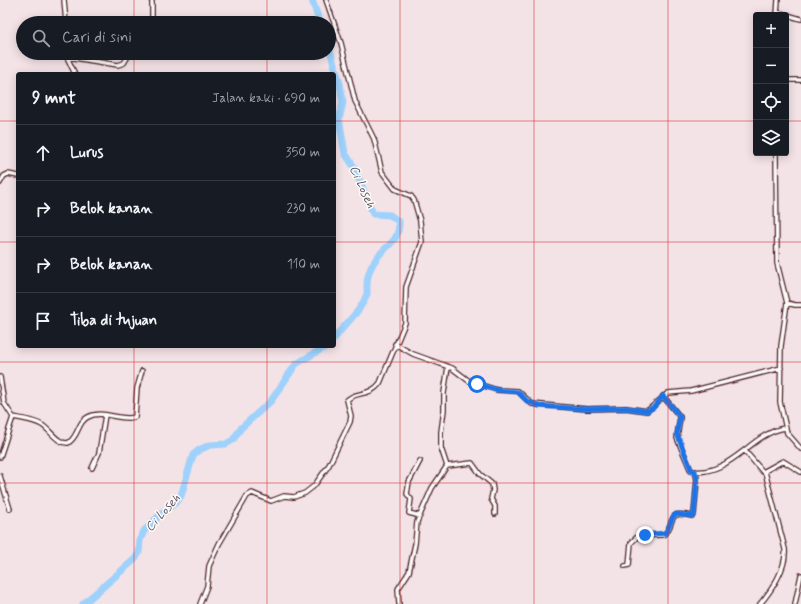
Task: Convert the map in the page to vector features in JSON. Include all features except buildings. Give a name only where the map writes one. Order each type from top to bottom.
[{"type":"street","points":[[64,0],[65,16]]},
{"type":"street","points":[[326,0],[332,16]]},
{"type":"street","points":[[777,12],[778,0]]},
{"type":"street","points":[[152,2],[152,16]]},
{"type":"street","points":[[789,16],[801,19]]},
{"type":"street","points":[[200,604],[207,586],[209,566],[219,544],[247,496],[252,493],[271,501],[276,501],[284,496],[303,494],[314,486],[329,465],[350,422],[351,416],[347,400],[351,397],[370,392],[377,387],[406,320],[407,283],[420,251],[422,237],[420,221],[414,200],[411,196],[394,189],[382,172],[374,139],[355,100],[336,29]]},
{"type":"street","points":[[69,60],[74,72]]},
{"type":"street","points":[[90,60],[118,66],[124,63],[126,60]]},
{"type":"street","points":[[789,80],[801,80]]},
{"type":"street","points":[[776,156],[777,263],[787,302],[781,346],[780,402],[788,436],[801,449]]},
{"type":"street","points":[[0,183],[4,176],[8,174],[16,176]]},
{"type":"street","points":[[787,302],[795,305],[801,305]]},
{"type":"street","points":[[395,344],[413,354],[448,367],[468,381],[497,390],[518,392],[527,401],[539,406],[587,409],[626,408],[647,411],[654,407],[663,396],[668,393],[691,391],[781,368]]},
{"type":"street","points":[[448,367],[441,432],[441,448],[448,466]]},
{"type":"street","points":[[0,377],[4,408],[13,418],[29,420],[42,425],[64,444],[70,442],[80,423],[87,417],[93,415],[105,415],[130,418],[136,416],[137,388],[142,371]]},
{"type":"street","points":[[663,396],[680,417],[678,438],[691,471],[703,472],[710,470],[736,458],[770,432],[786,428]]},
{"type":"street","points":[[92,468],[99,453],[105,415]]},
{"type":"street","points":[[0,457],[13,418]]},
{"type":"street","points":[[745,451],[762,472],[765,472],[785,549],[785,558],[766,597],[760,604]]},
{"type":"street","points":[[420,461],[408,485],[407,494],[412,499],[409,513],[420,516]]},
{"type":"street","points":[[765,472],[784,461],[801,472]]},
{"type":"street","points":[[398,604],[398,589],[409,572],[415,544],[416,525],[432,488],[448,466],[470,462],[474,464],[480,474],[492,484],[493,490],[491,500],[495,506],[495,514]]},
{"type":"street","points":[[625,566],[629,565],[632,543],[638,536],[663,535],[666,533],[673,517],[676,514],[692,516],[694,514],[697,479],[695,471]]},
{"type":"street","points":[[0,476],[10,509]]},
{"type":"street","points":[[795,604],[801,575]]},
{"type":"waterway","name":"Ci Loseh","points":[[312,0],[318,16]]},
{"type":"waterway","name":"Ci Loseh","points":[[333,60],[340,84],[343,103],[339,119],[345,153],[354,167],[373,214],[390,215],[399,222],[397,235],[380,254],[371,268],[368,278],[367,294],[361,307],[336,336]]},
{"type":"waterway","name":"Ci Loseh","points":[[83,604],[134,560],[139,553],[140,540],[144,531],[181,496],[193,455],[199,450],[210,445],[226,444],[233,440],[241,428],[271,401],[296,364],[324,348]]},
{"type":"route","points":[[477,384],[497,390],[518,392],[527,401],[539,406],[587,409],[626,408],[647,411],[654,407],[663,396],[680,417],[677,434],[678,438],[691,471],[695,471],[697,479],[694,514],[692,516],[687,514],[676,514],[670,522],[666,533],[663,535],[645,535]]}]
